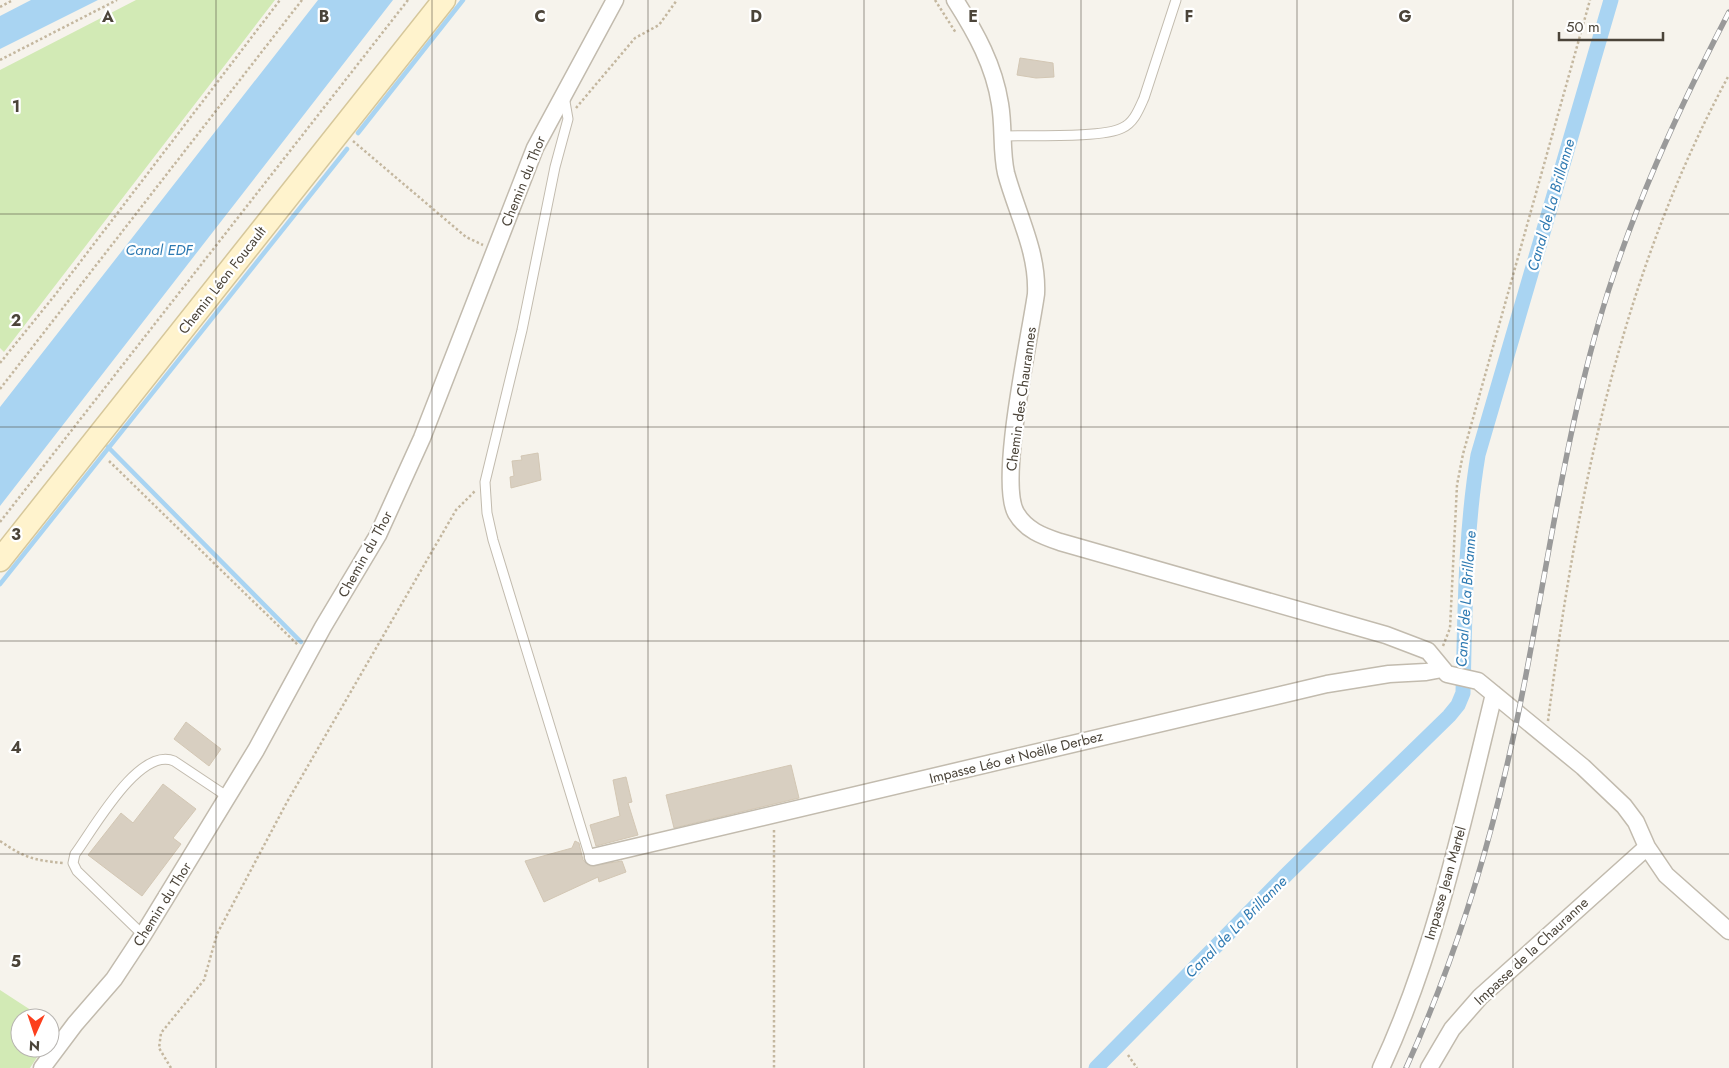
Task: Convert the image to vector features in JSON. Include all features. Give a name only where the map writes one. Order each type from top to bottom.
[{"type":"main road","name":"Chemin Léon Foucault","points":[[0,560],[444,0]]},
{"type":"street","name":"Chemin du Thor","points":[[42,1068],[75,1024],[114,979],[143,935],[228,797],[378,535],[401,488],[535,148],[614,0]]},
{"type":"street","name":"Chemin des Chaurannes","points":[[955,0],[987,58],[1000,105],[1006,174],[1036,273],[1036,294],[1015,428],[1011,476],[1013,504],[1022,521],[1035,532],[1060,542],[1386,635],[1424,649],[1438,662],[1464,678],[1478,681],[1546,737]]},
{"type":"street","name":"Impasse Léo et Noëlle Derbez","points":[[593,857],[1327,684],[1381,675],[1426,672],[1438,662]]},
{"type":"street","name":"Impasse Jean Martel","points":[[1381,1068],[1405,1010],[1446,883],[1494,694]]},
{"type":"street","points":[[1546,737],[1618,800],[1636,822],[1647,847],[1674,884],[1729,931]]},
{"type":"street","name":"Impasse de la Chauranne","points":[[1430,1068],[1452,1028],[1480,997],[1647,847]]},
{"type":"lane","points":[[1003,136],[1110,132],[1127,125],[1138,111],[1144,98],[1176,0]]},
{"type":"lane","points":[[564,96],[568,116],[554,167],[522,330],[485,482],[487,513],[493,540],[586,845],[589,854],[593,857]]},
{"type":"lane","points":[[143,935],[80,874],[74,863],[76,854],[127,781],[157,760],[169,759],[174,761],[228,797]]},
{"type":"path","points":[[0,7],[13,0]]},
{"type":"path","points":[[0,60],[117,0]]},
{"type":"path","points":[[0,363],[55,295],[280,0]]},
{"type":"path","points":[[0,389],[302,0]]},
{"type":"path","points":[[0,522],[408,0]]},
{"type":"path","points":[[568,116],[635,38],[659,25],[678,0]]},
{"type":"path","points":[[935,0],[960,40]]},
{"type":"path","points":[[1438,662],[1450,628],[1458,485],[1463,454],[1590,0]]},
{"type":"path","points":[[1546,737],[1554,675],[1586,493],[1605,400],[1624,329],[1665,209],[1700,129],[1729,75]]},
{"type":"path","points":[[340,130],[466,237],[478,244],[496,248]]},
{"type":"path","points":[[109,461],[308,655]]},
{"type":"path","points":[[171,1068],[159,1048],[161,1033],[204,980],[217,934],[287,802],[456,510],[485,482]]},
{"type":"path","points":[[773,825],[774,1068]]},
{"type":"path","points":[[0,841],[23,857],[38,861],[74,863]]},
{"type":"path","points":[[1128,1055],[1137,1068]]},
{"type":"green space","points":[[136,0],[275,0],[4,352],[0,348],[0,70]]},
{"type":"green space","points":[[0,990],[28,1008],[10,1008],[10,1058],[36,1058],[30,1068],[0,1068]]},
{"type":"water","points":[[31,0],[98,0],[0,49],[0,16]]},
{"type":"water","name":"Canal EDF","points":[[318,0],[393,0],[0,506],[0,407]]},
{"type":"building","points":[[1020,58],[1053,63],[1054,77],[1036,78],[1017,75]]},
{"type":"building","points":[[538,453],[541,480],[511,488],[510,477],[514,476],[512,461],[522,460],[521,456]]},
{"type":"building","points":[[186,722],[221,749],[209,766],[174,739]]},
{"type":"building","points":[[791,765],[799,798],[674,828],[666,795]]},
{"type":"building","points":[[626,777],[632,802],[628,803],[638,835],[596,846],[590,825],[620,816],[613,780]]},
{"type":"building","points":[[163,784],[196,809],[173,838],[181,844],[142,896],[88,855],[121,813],[133,823]]},
{"type":"building","points":[[575,841],[579,843],[583,860],[590,866],[622,861],[626,872],[599,882],[598,877],[544,902],[525,861],[572,848]]},
{"type":"waterway","points":[[358,133],[463,0]]},
{"type":"waterway","name":"Canal de La Brillanne","points":[[1096,1068],[1288,873],[1458,705],[1463,693],[1468,544],[1478,455],[1611,0]]},
{"type":"waterway","points":[[0,584],[347,149]]},
{"type":"waterway","points":[[108,447],[301,642]]},
{"type":"railway","points":[[1406,1068],[1447,967],[1471,899],[1491,829],[1514,736],[1570,441],[1583,383],[1610,284],[1639,204],[1673,126],[1729,12]]}]
